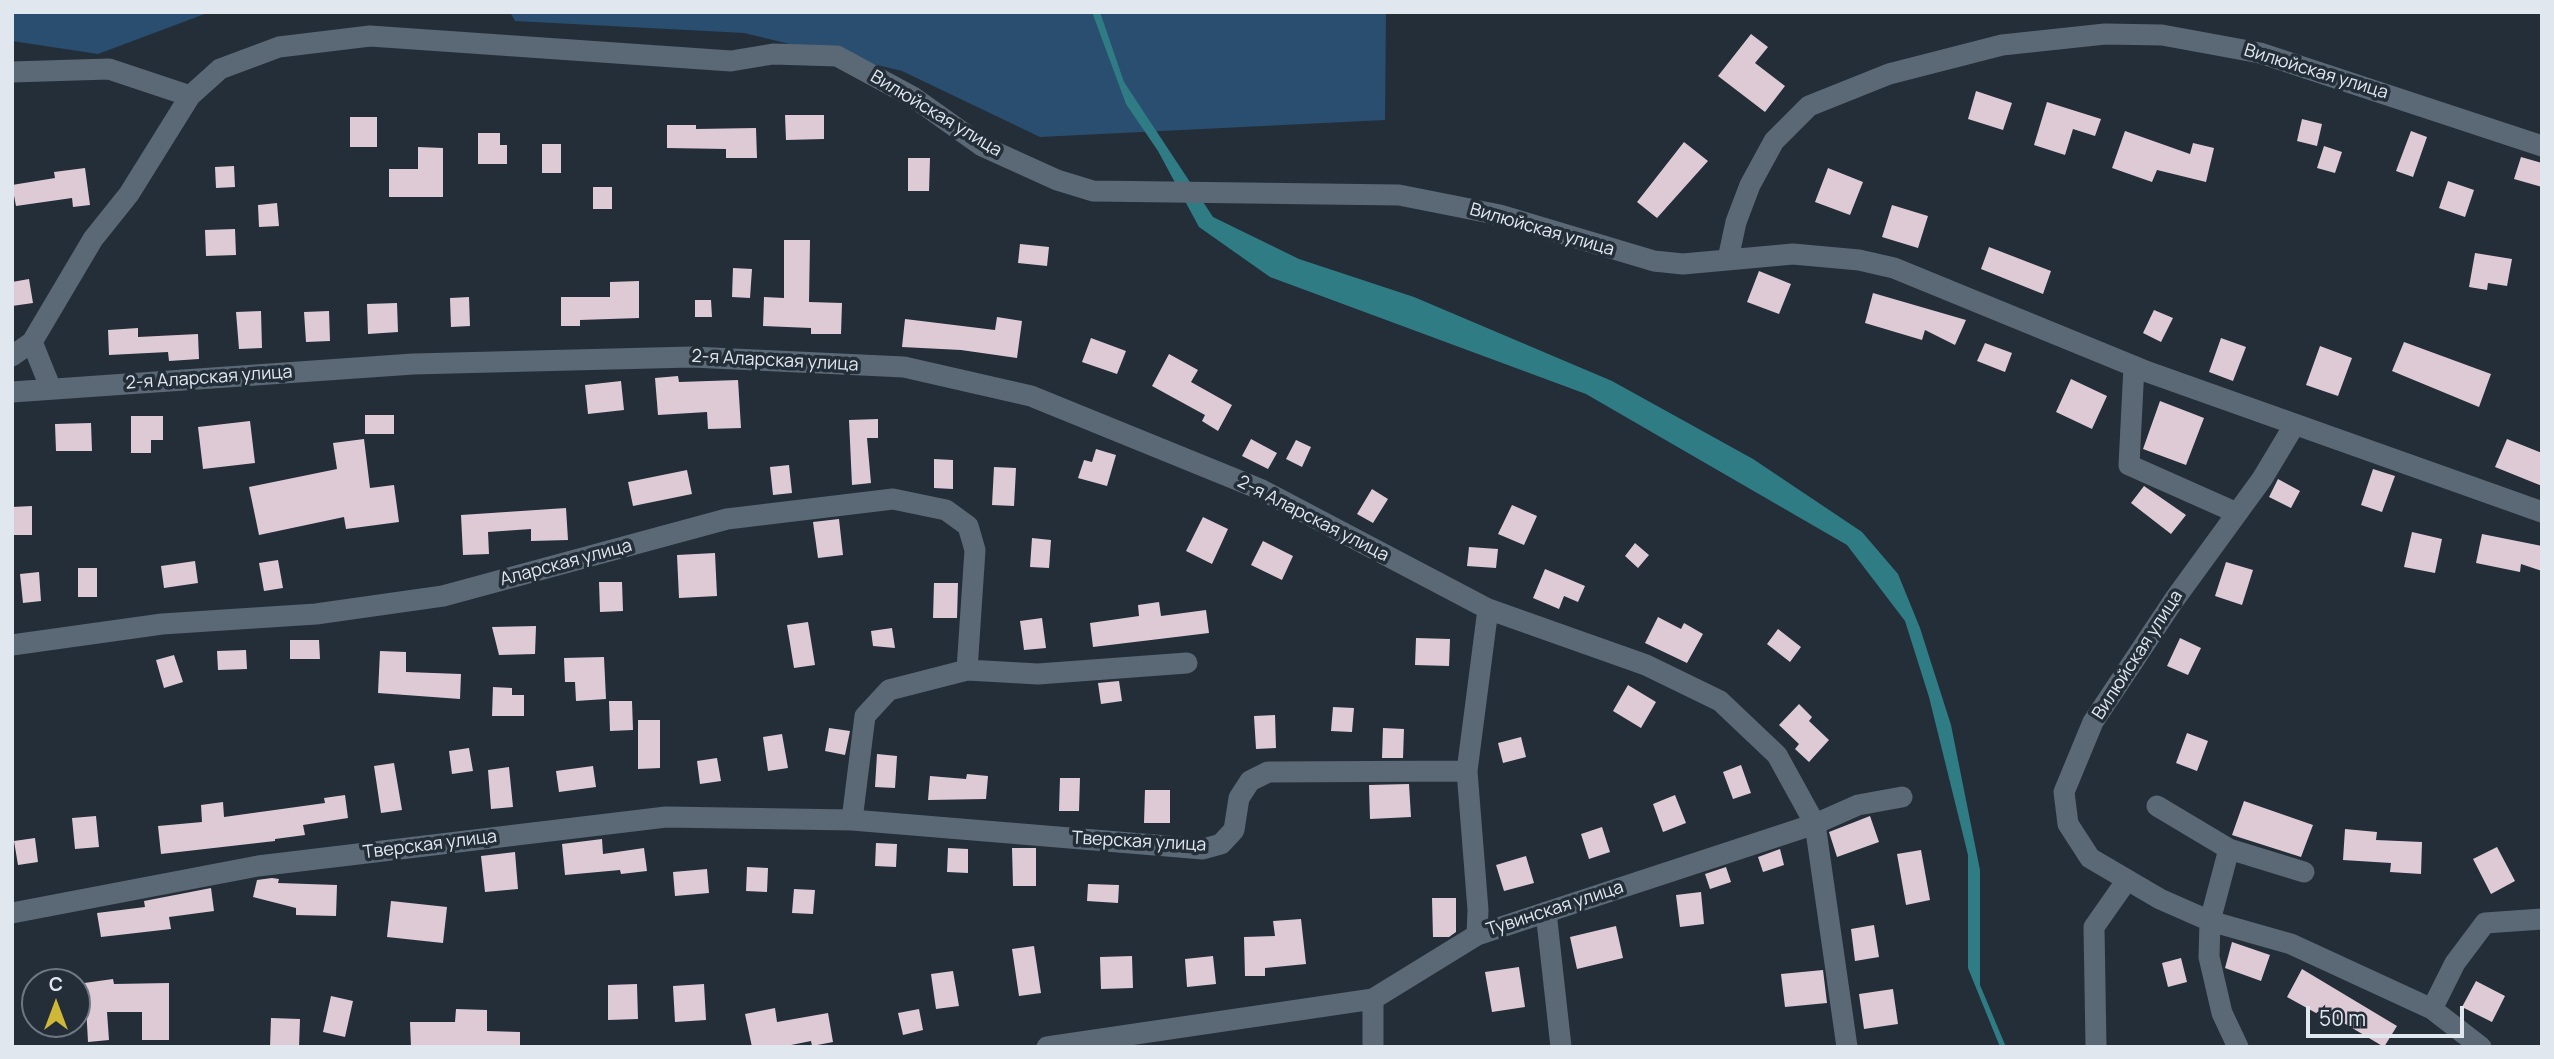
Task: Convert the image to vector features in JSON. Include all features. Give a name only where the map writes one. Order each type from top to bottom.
[{"type":"street","name":"Вилюйская улица","points":[[1728,259],[1735,222],[1756,174],[1774,141],[1809,106],[1889,74],[2001,45],[2105,34],[2162,35],[2260,52],[2542,146]]},
{"type":"street","name":"Вилюйская улица","points":[[32,342],[93,239],[129,194],[190,96],[220,69],[279,47],[370,36],[731,61],[774,54],[837,56],[913,97],[982,146],[1057,180],[1093,191],[1411,197],[1500,215],[1654,261],[1683,264],[1793,254],[1859,260],[1894,268],[2134,366],[2542,512]]},
{"type":"street","points":[[12,72],[109,69],[190,96]]},
{"type":"street","points":[[12,356],[32,342],[51,389]]},
{"type":"street","name":"2-я Аларская улица","points":[[12,392],[413,363],[692,356],[904,367],[1031,396],[1262,490],[1488,609],[1646,666],[1720,701],[1777,755],[1815,824]]},
{"type":"street","points":[[2134,366],[2129,465],[2236,513]]},
{"type":"street","name":"Вилюйская улица","points":[[2295,424],[2108,696],[2093,722],[2064,792],[2068,824],[2090,858],[2160,899],[2210,921],[2291,944],[2432,1009],[2481,1047]]},
{"type":"street","name":"Аларская улица","points":[[12,645],[162,624],[316,614],[443,596],[727,519],[893,499],[946,510],[968,526],[975,550],[967,670]]},
{"type":"street","points":[[1477,935],[1478,910],[1467,771],[1488,609]]},
{"type":"street","points":[[852,820],[865,716],[889,690],[967,670],[1038,674],[1187,663]]},
{"type":"street","name":"Тверская улица","points":[[12,913],[258,866],[666,817],[852,820],[1203,849],[1221,844],[1234,830],[1239,798],[1250,781],[1268,772],[1467,771]]},
{"type":"street","name":"Тувинская улица","points":[[1047,1047],[1373,999],[1477,935],[1815,824],[1858,805],[1902,797]]},
{"type":"street","points":[[2157,806],[2229,849],[2305,872]]},
{"type":"street","points":[[1815,824],[1847,1047]]},
{"type":"street","points":[[2229,849],[2210,921],[2209,957],[2222,1013],[2238,1047]]},
{"type":"street","points":[[2096,1047],[2094,927],[2127,880]]},
{"type":"street","points":[[1546,912],[1561,1047]]},
{"type":"street","points":[[2432,1009],[2455,963],[2485,923],[2542,919]]},
{"type":"street","points":[[1373,999],[1373,1047]]},
{"type":"shaded area","points":[[12,12],[210,12],[98,54],[12,41]]},
{"type":"shaded area","points":[[510,12],[1386,12],[1385,120],[1040,137],[902,71],[744,33],[515,21]]},
{"type":"shaded area","points":[[1092,12],[1100,12],[1124,82],[1213,217],[1299,259],[1414,297],[1612,381],[1753,459],[1862,532],[1898,574],[1920,628],[1951,725],[1980,870],[1980,985],[2006,1047],[2000,1047],[1968,968],[1968,855],[1929,697],[1905,621],[1847,545],[1586,394],[1270,277],[1199,227],[1158,151],[1126,104]]},
{"type":"building","points":[[1751,34],[1768,47],[1755,63],[1785,86],[1765,112],[1718,76]]},
{"type":"building","points":[[1976,91],[2012,103],[2003,130],[1968,119]]},
{"type":"building","points":[[2047,102],[2101,119],[2095,136],[2073,129],[2065,155],[2034,145]]},
{"type":"building","points":[[785,115],[824,115],[824,139],[786,140]]},
{"type":"building","points":[[350,117],[377,117],[377,147],[350,147]]},
{"type":"building","points":[[2302,119],[2322,124],[2317,146],[2297,141]]},
{"type":"building","points":[[667,125],[696,125],[696,129],[756,128],[757,158],[726,158],[726,149],[667,148]]},
{"type":"building","points":[[2125,131],[2190,154],[2193,143],[2214,148],[2206,182],[2157,170],[2152,182],[2112,168]]},
{"type":"building","points":[[2411,131],[2427,137],[2413,177],[2396,171]]},
{"type":"building","points":[[478,133],[500,133],[500,145],[507,145],[507,164],[478,164]]},
{"type":"building","points":[[1684,142],[1708,161],[1657,218],[1637,202]]},
{"type":"building","points":[[542,144],[561,144],[561,173],[542,173]]},
{"type":"building","points":[[2324,146],[2342,152],[2335,173],[2317,168]]},
{"type":"building","points":[[418,147],[443,148],[443,197],[389,197],[389,169],[418,169]]},
{"type":"building","points":[[2521,157],[2542,163],[2542,187],[2514,179]]},
{"type":"building","points":[[908,158],[930,158],[929,191],[908,191]]},
{"type":"building","points":[[234,166],[235,187],[216,188],[215,167]]},
{"type":"building","points":[[85,168],[90,205],[73,207],[72,198],[16,206],[12,185],[55,178],[54,172]]},
{"type":"building","points":[[1828,168],[1863,182],[1850,215],[1815,202]]},
{"type":"building","points":[[2448,181],[2474,190],[2465,217],[2439,208]]},
{"type":"building","points":[[593,187],[612,187],[612,209],[593,209]]},
{"type":"building","points":[[277,203],[279,226],[259,227],[258,205]]},
{"type":"building","points":[[1892,205],[1928,216],[1918,248],[1882,237]]},
{"type":"building","points":[[235,229],[236,255],[206,256],[205,230]]},
{"type":"building","points":[[784,240],[810,240],[809,302],[842,303],[841,334],[811,334],[811,328],[763,326],[764,297],[784,298]]},
{"type":"building","points":[[1020,244],[1049,247],[1047,266],[1018,263]]},
{"type":"building","points":[[1989,247],[2051,271],[2043,294],[1981,269]]},
{"type":"building","points":[[2475,253],[2512,259],[2507,286],[2488,283],[2487,290],[2469,287]]},
{"type":"building","points":[[733,268],[752,269],[750,298],[732,297]]},
{"type":"building","points":[[1759,271],[1791,284],[1779,314],[1747,302]]},
{"type":"building","points":[[29,279],[33,303],[12,306],[12,282]]},
{"type":"building","points":[[639,281],[639,318],[580,320],[580,326],[561,326],[561,297],[610,297],[610,282]]},
{"type":"building","points":[[1873,293],[1966,320],[1955,345],[1925,330],[1922,340],[1865,323]]},
{"type":"building","points":[[469,297],[470,326],[451,327],[450,298]]},
{"type":"building","points":[[695,300],[711,300],[712,317],[695,317]]},
{"type":"building","points":[[397,303],[398,332],[368,334],[367,304]]},
{"type":"building","points":[[2154,310],[2173,318],[2161,342],[2143,333]]},
{"type":"building","points":[[261,311],[262,348],[239,349],[236,312]]},
{"type":"building","points":[[329,311],[330,341],[306,342],[304,312]]},
{"type":"building","points":[[997,317],[1022,321],[1017,358],[961,350],[902,347],[905,319],[995,330]]},
{"type":"building","points":[[138,328],[138,337],[198,334],[199,359],[169,361],[168,352],[109,355],[108,330]]},
{"type":"building","points":[[1091,338],[1126,351],[1117,374],[1082,362]]},
{"type":"building","points":[[2221,338],[2246,347],[2233,381],[2209,372]]},
{"type":"building","points":[[2404,342],[2491,374],[2479,407],[2392,371]]},
{"type":"building","points":[[1985,343],[2012,353],[2005,372],[1977,361]]},
{"type":"building","points":[[2320,346],[2352,358],[2338,396],[2306,385]]},
{"type":"building","points":[[1169,354],[1198,370],[1191,382],[1232,405],[1218,431],[1202,421],[1205,415],[1152,386]]},
{"type":"building","points":[[678,376],[679,382],[738,380],[741,428],[708,429],[707,412],[658,415],[655,378]]},
{"type":"building","points":[[2071,379],[2107,396],[2092,429],[2056,412]]},
{"type":"building","points":[[621,381],[624,410],[588,414],[585,385]]},
{"type":"building","points":[[2160,401],[2204,418],[2186,465],[2143,449]]},
{"type":"building","points":[[365,415],[394,415],[394,434],[365,434]]},
{"type":"building","points":[[131,416],[163,416],[163,440],[151,440],[151,453],[131,453]]},
{"type":"building","points":[[878,419],[878,438],[867,438],[871,483],[852,485],[849,420]]},
{"type":"building","points":[[250,421],[255,463],[203,469],[198,427]]},
{"type":"building","points":[[91,423],[92,451],[56,451],[55,424]]},
{"type":"building","points":[[364,439],[370,488],[394,485],[399,522],[346,529],[344,517],[259,535],[249,487],[337,469],[333,443]]},
{"type":"building","points":[[1251,439],[1277,453],[1268,469],[1242,456]]},
{"type":"building","points":[[2507,439],[2542,453],[2542,486],[2495,467]]},
{"type":"building","points":[[1296,440],[1311,447],[1302,467],[1286,459]]},
{"type":"building","points":[[1096,449],[1116,455],[1107,486],[1078,478],[1084,460],[1092,462]]},
{"type":"building","points":[[934,459],[953,460],[953,489],[934,488]]},
{"type":"building","points":[[789,465],[792,493],[773,495],[770,467]]},
{"type":"building","points":[[994,467],[1016,468],[1014,506],[992,505]]},
{"type":"building","points":[[2373,469],[2395,476],[2382,512],[2361,505]]},
{"type":"building","points":[[687,470],[692,494],[633,506],[628,482]]},
{"type":"building","points":[[2278,479],[2300,491],[2291,508],[2269,497]]},
{"type":"building","points":[[2144,486],[2186,515],[2171,534],[2131,503]]},
{"type":"building","points":[[1372,489],[1388,499],[1373,523],[1357,514]]},
{"type":"building","points":[[1512,505],[1537,516],[1524,545],[1498,534]]},
{"type":"building","points":[[32,506],[32,535],[12,535],[12,507]]},
{"type":"building","points":[[566,508],[568,540],[531,541],[531,529],[488,532],[489,554],[463,555],[461,515]]},
{"type":"building","points":[[1203,517],[1228,529],[1212,564],[1186,551]]},
{"type":"building","points":[[839,519],[843,555],[818,558],[813,522]]},
{"type":"building","points":[[2412,532],[2442,539],[2435,573],[2404,567]]},
{"type":"building","points":[[2482,534],[2542,546],[2542,571],[2521,564],[2520,572],[2476,563]]},
{"type":"building","points":[[1032,538],[1051,540],[1049,568],[1030,567]]},
{"type":"building","points":[[1263,541],[1293,556],[1282,580],[1251,565]]},
{"type":"building","points":[[1635,543],[1649,555],[1638,568],[1625,556]]},
{"type":"building","points":[[1469,547],[1498,549],[1496,568],[1467,566]]},
{"type":"building","points":[[715,553],[717,596],[679,598],[677,555]]},
{"type":"building","points":[[278,560],[283,588],[264,591],[259,563]]},
{"type":"building","points":[[195,561],[198,583],[164,588],[161,566]]},
{"type":"building","points":[[2226,562],[2253,570],[2242,605],[2215,596]]},
{"type":"building","points":[[78,568],[97,568],[97,597],[78,597]]},
{"type":"building","points":[[1545,569],[1585,586],[1578,602],[1564,596],[1559,609],[1533,598]]},
{"type":"building","points":[[39,572],[41,601],[23,603],[20,574]]},
{"type":"building","points":[[599,582],[622,582],[623,611],[600,612]]},
{"type":"building","points":[[934,583],[958,583],[957,618],[933,618]]},
{"type":"building","points":[[1159,602],[1161,616],[1206,610],[1209,633],[1093,647],[1090,623],[1139,616],[1138,605]]},
{"type":"building","points":[[1658,617],[1681,629],[1684,623],[1703,634],[1687,663],[1645,643]]},
{"type":"building","points":[[1042,618],[1046,648],[1024,650],[1020,621]]},
{"type":"building","points":[[808,622],[815,665],[794,668],[787,625]]},
{"type":"building","points":[[536,626],[535,654],[499,655],[492,627]]},
{"type":"building","points":[[892,628],[895,648],[873,646],[871,631]]},
{"type":"building","points":[[1778,629],[1801,647],[1790,662],[1767,644]]},
{"type":"building","points":[[1416,638],[1450,639],[1449,666],[1415,665]]},
{"type":"building","points":[[2180,638],[2201,648],[2188,675],[2167,666]]},
{"type":"building","points":[[290,640],[319,640],[320,659],[290,659]]},
{"type":"building","points":[[246,650],[247,669],[218,670],[217,651]]},
{"type":"building","points":[[380,651],[406,652],[406,672],[461,674],[460,699],[378,693]]},
{"type":"building","points":[[174,655],[183,682],[164,688],[156,660]]},
{"type":"building","points":[[604,657],[606,699],[576,701],[575,682],[565,682],[564,658]]},
{"type":"building","points":[[1119,681],[1122,701],[1101,704],[1098,683]]},
{"type":"building","points":[[1628,685],[1656,702],[1641,728],[1613,711]]},
{"type":"building","points":[[493,687],[512,688],[512,695],[524,695],[524,716],[492,716]]},
{"type":"building","points":[[609,701],[632,701],[633,730],[610,731]]},
{"type":"building","points":[[1799,704],[1812,717],[1809,721],[1829,740],[1809,762],[1795,749],[1799,744],[1779,725]]},
{"type":"building","points":[[1333,707],[1354,708],[1352,732],[1331,731]]},
{"type":"building","points":[[1275,715],[1276,748],[1256,749],[1254,716]]},
{"type":"building","points":[[638,720],[660,720],[660,768],[638,769]]},
{"type":"building","points":[[829,728],[850,731],[845,755],[825,751]]},
{"type":"building","points":[[1383,728],[1404,729],[1403,758],[1382,758]]},
{"type":"building","points":[[2187,733],[2208,741],[2197,771],[2176,763]]},
{"type":"building","points":[[782,734],[788,768],[768,771],[763,737]]},
{"type":"building","points":[[1521,737],[1526,757],[1503,763],[1498,743]]},
{"type":"building","points":[[469,748],[473,771],[452,774],[449,751]]},
{"type":"building","points":[[877,754],[897,756],[895,788],[875,787]]},
{"type":"building","points":[[717,758],[721,781],[700,784],[697,761]]},
{"type":"building","points":[[394,763],[402,810],[381,813],[374,766]]},
{"type":"building","points":[[1741,765],[1751,793],[1733,799],[1723,772]]},
{"type":"building","points":[[593,766],[596,787],[559,792],[556,771]]},
{"type":"building","points":[[509,767],[513,807],[491,809],[488,770]]},
{"type":"building","points":[[967,774],[988,776],[986,799],[928,800],[930,776],[966,779]]},
{"type":"building","points":[[1060,778],[1080,778],[1079,811],[1059,811]]},
{"type":"building","points":[[1409,784],[1411,817],[1370,819],[1369,785]]},
{"type":"building","points":[[1145,790],[1170,790],[1170,823],[1144,823]]},
{"type":"building","points":[[345,795],[348,818],[303,825],[305,835],[161,854],[158,826],[202,822],[201,805],[223,802],[224,817],[325,803],[324,798]]},
{"type":"building","points":[[1675,795],[1686,823],[1663,832],[1653,804]]},
{"type":"building","points":[[2244,801],[2313,825],[2301,857],[2232,835]]},
{"type":"building","points":[[96,816],[99,847],[75,849],[72,818]]},
{"type":"building","points":[[1870,816],[1879,842],[1837,857],[1829,832]]},
{"type":"building","points":[[1602,827],[1610,852],[1589,859],[1581,834]]},
{"type":"building","points":[[2345,829],[2377,832],[2376,840],[2422,842],[2421,874],[2390,872],[2391,863],[2343,860]]},
{"type":"building","points":[[35,838],[38,862],[18,865],[14,841]]},
{"type":"building","points":[[602,839],[603,854],[644,848],[647,871],[621,874],[620,870],[565,875],[562,844]]},
{"type":"building","points":[[876,843],[897,844],[896,867],[875,866]]},
{"type":"building","points":[[2497,847],[2515,881],[2491,894],[2473,859]]},
{"type":"building","points":[[948,848],[968,849],[968,873],[947,872]]},
{"type":"building","points":[[1012,848],[1036,848],[1036,886],[1013,886]]},
{"type":"building","points":[[1780,849],[1784,865],[1763,872],[1758,857]]},
{"type":"building","points":[[1921,850],[1930,900],[1906,905],[1897,854]]},
{"type":"building","points":[[515,852],[518,889],[485,892],[481,856]]},
{"type":"building","points":[[1526,856],[1534,883],[1504,891],[1496,865]]},
{"type":"building","points":[[747,867],[768,868],[767,892],[746,891]]},
{"type":"building","points":[[1726,867],[1731,882],[1710,889],[1705,874]]},
{"type":"building","points":[[707,869],[709,893],[675,896],[673,872]]},
{"type":"building","points":[[279,879],[278,883],[337,885],[336,916],[296,915],[296,908],[253,897],[257,880]]},
{"type":"building","points":[[1088,884],[1119,885],[1118,903],[1087,901]]},
{"type":"building","points":[[211,888],[214,911],[169,917],[171,929],[101,937],[97,913],[145,907],[144,901]]},
{"type":"building","points":[[794,889],[815,890],[813,914],[792,913]]},
{"type":"building","points":[[1701,892],[1704,924],[1680,927],[1676,895]]},
{"type":"building","points":[[1432,898],[1456,898],[1456,932],[1449,937],[1433,937]]},
{"type":"building","points":[[391,901],[447,907],[443,943],[387,937]]},
{"type":"building","points":[[1301,919],[1306,964],[1265,968],[1265,976],[1245,976],[1244,937],[1275,936],[1273,921]]},
{"type":"building","points":[[1874,925],[1879,957],[1855,961],[1851,929]]},
{"type":"building","points":[[1616,926],[1623,958],[1577,969],[1570,937]]},
{"type":"building","points":[[2232,942],[2270,955],[2261,981],[2225,968]]},
{"type":"building","points":[[1034,946],[1041,993],[1019,996],[1012,949]]},
{"type":"building","points":[[1132,956],[1133,988],[1101,989],[1100,957]]},
{"type":"building","points":[[1213,956],[1216,984],[1187,987],[1185,959]]},
{"type":"building","points":[[2181,958],[2187,982],[2168,987],[2162,963]]},
{"type":"building","points":[[1519,967],[1525,1007],[1492,1012],[1485,972]]},
{"type":"building","points":[[2302,969],[2397,1026],[2384,1047],[2327,1013],[2325,1018],[2287,997]]},
{"type":"building","points":[[1823,970],[1827,1003],[1785,1007],[1781,974]]},
{"type":"building","points":[[953,971],[959,1006],[936,1009],[931,974]]},
{"type":"building","points":[[113,979],[114,984],[169,983],[169,1040],[142,1040],[142,1012],[107,1012],[109,1040],[88,1042],[88,1038],[91,1038],[91,982]]},
{"type":"building","points":[[2476,981],[2505,996],[2492,1022],[2462,1007]]},
{"type":"building","points":[[637,984],[638,1019],[608,1020],[608,985]]},
{"type":"building","points":[[704,984],[706,1020],[675,1022],[673,986]]},
{"type":"building","points":[[1893,989],[1898,1024],[1864,1029],[1859,994]]},
{"type":"building","points":[[331,996],[353,1001],[345,1037],[323,1032]]},
{"type":"building","points":[[775,1008],[777,1022],[828,1013],[833,1042],[812,1046],[811,1041],[781,1047],[752,1047],[745,1014]]},
{"type":"building","points":[[456,1009],[487,1010],[487,1031],[520,1032],[520,1047],[411,1047],[410,1022],[455,1022]]},
{"type":"building","points":[[919,1009],[923,1030],[903,1035],[898,1013]]},
{"type":"building","points":[[271,1018],[300,1019],[299,1047],[270,1047]]}]
